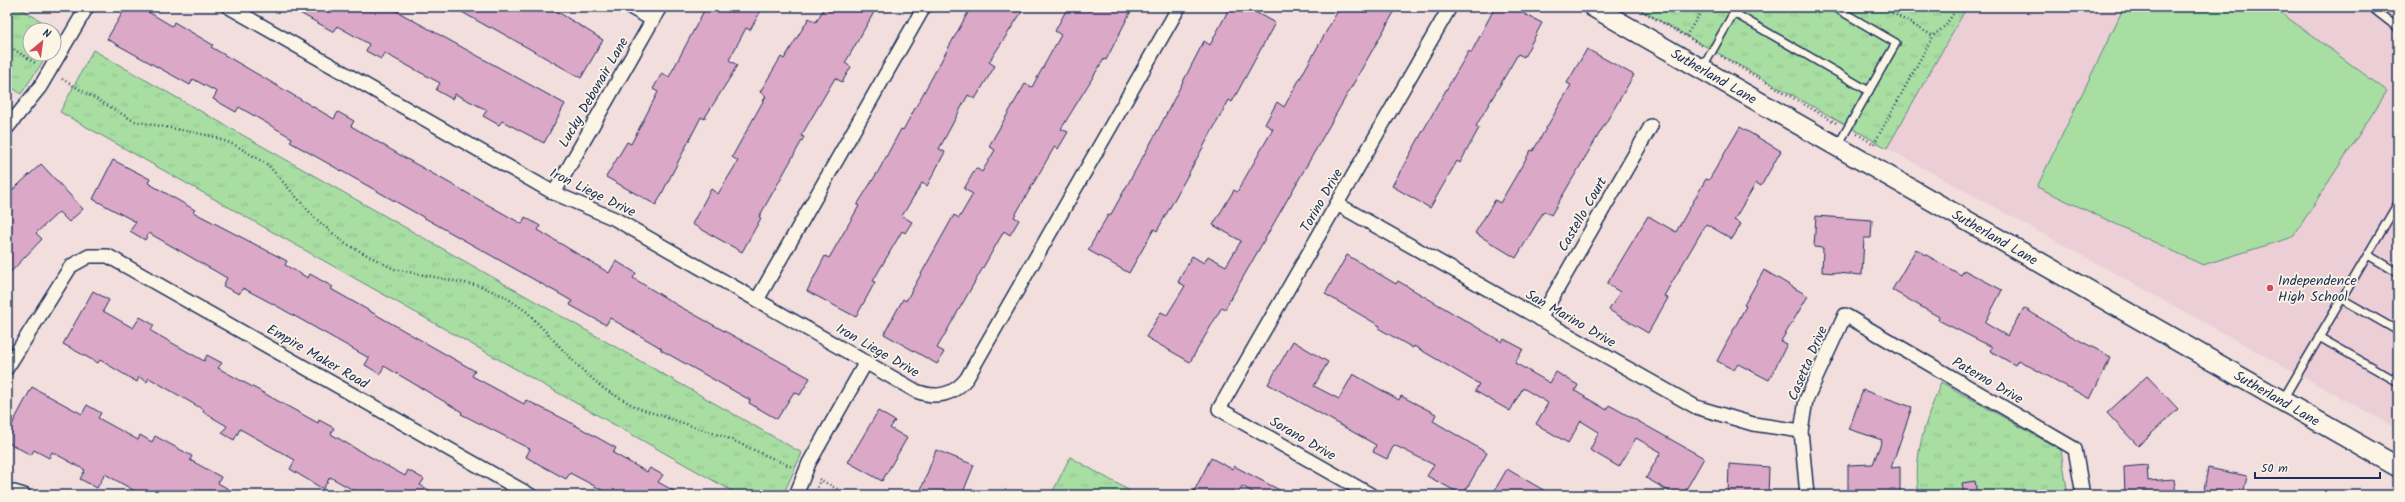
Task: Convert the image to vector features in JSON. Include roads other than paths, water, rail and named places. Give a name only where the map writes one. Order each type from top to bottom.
[{"type":"street","points":[[7,128],[27,104],[50,72],[87,7]]},
{"type":"street","name":"Iron Liege Drive","points":[[229,7],[554,193],[615,219],[866,362],[923,393],[934,396],[948,394],[958,388],[967,378],[1179,7]]},
{"type":"street","points":[[630,7],[653,20]]},
{"type":"street","name":"Lucky Debonair Lane","points":[[554,193],[660,7]]},
{"type":"street","points":[[757,300],[924,7]]},
{"type":"street","name":"Torino Drive","points":[[1219,409],[1450,7]]},
{"type":"street","name":"Sutherland Lane","points":[[1593,7],[2398,467]]},
{"type":"street","name":"Castello Court","points":[[1540,319],[1651,126]]},
{"type":"street","name":"San Marino Drive","points":[[1337,204],[1696,407],[1754,424],[1800,431]]},
{"type":"street","name":"Empire Maker Road","points":[[7,368],[68,270],[76,262],[87,256],[104,255],[117,260],[530,495]]},
{"type":"street","name":"Casetta Drive","points":[[1807,495],[1800,431],[1806,400],[1845,315]]},
{"type":"street","name":"Paterno Drive","points":[[1845,315],[2075,449],[2083,495]]},
{"type":"street","points":[[796,495],[804,473],[866,362]]},
{"type":"street","name":"Sorano Drive","points":[[1219,409],[1371,495]]},
{"type":"street","points":[[7,490],[24,495]]},
{"type":"lane","points":[[1834,7],[1896,43],[1837,147]]},
{"type":"lane","points":[[2371,7],[2398,28]]},
{"type":"lane","points":[[1702,69],[1735,10],[1869,90]]},
{"type":"lane","points":[[2282,401],[2368,255],[2395,216],[2398,203]]},
{"type":"lane","points":[[2368,255],[2398,273]]},
{"type":"lane","points":[[2342,299],[2398,331]]},
{"type":"lane","points":[[2319,338],[2398,382]]},
{"type":"place","name":"Independence High School","points":[[2270,288]]}]
